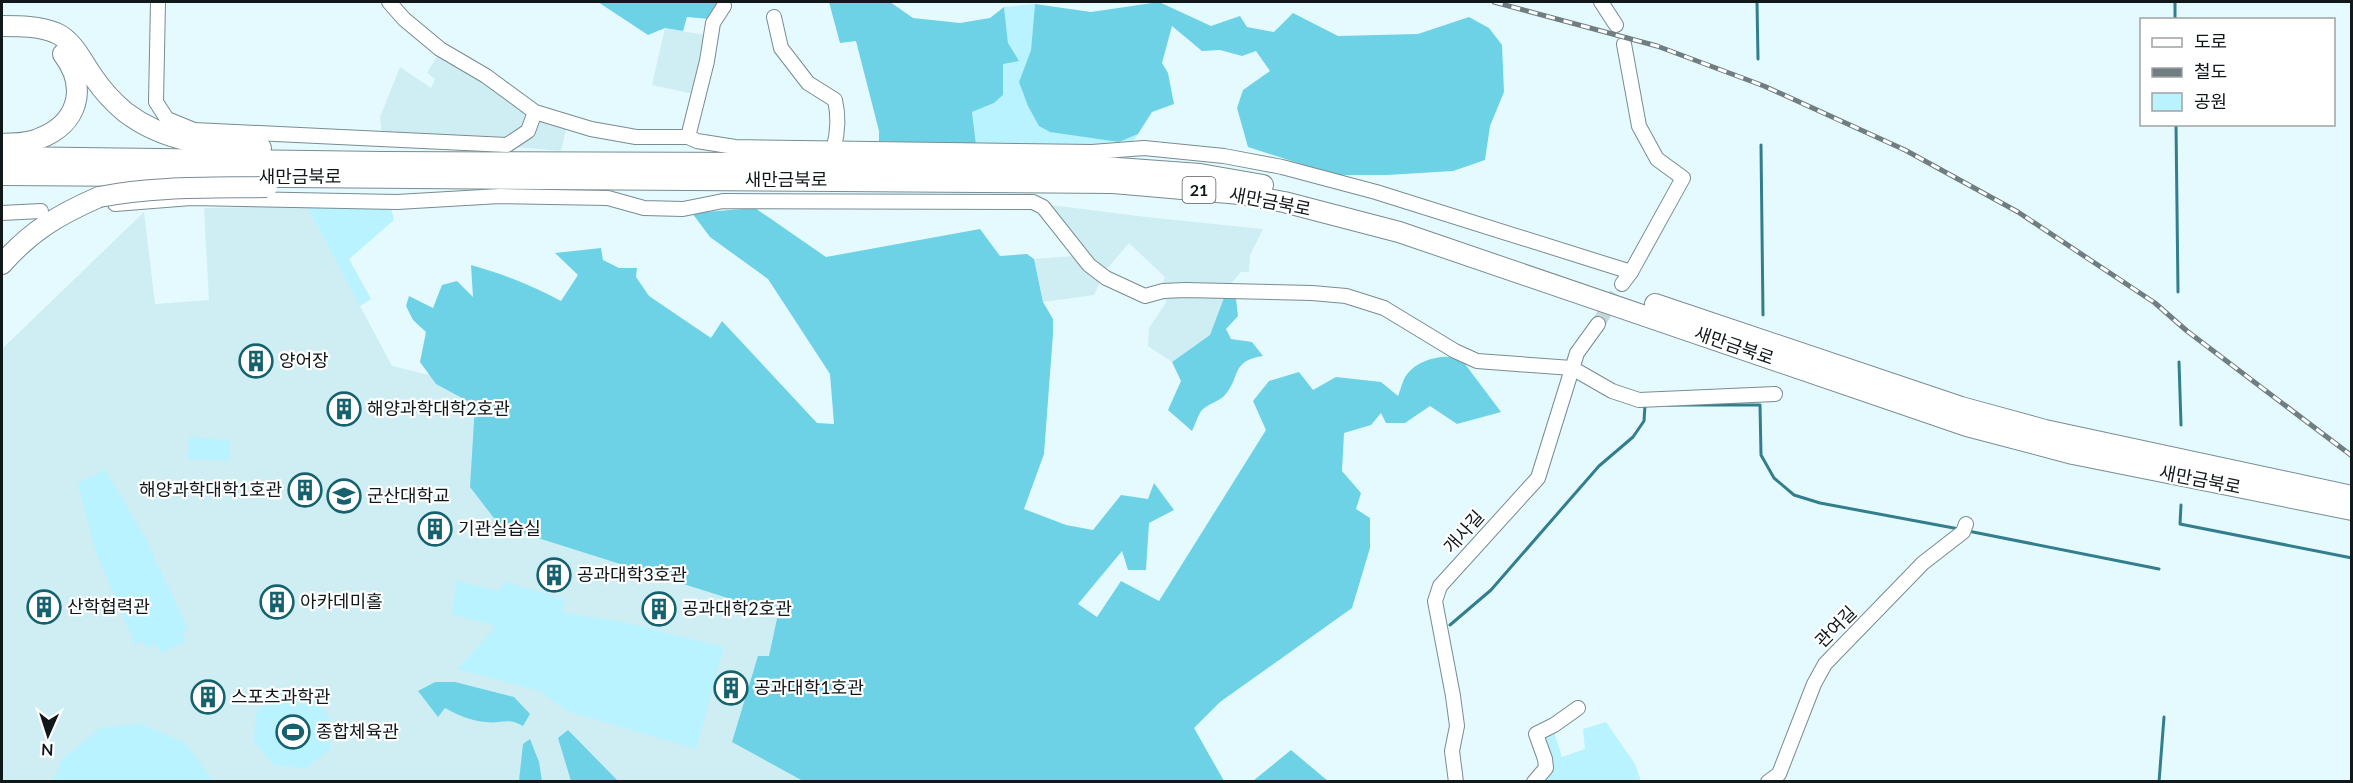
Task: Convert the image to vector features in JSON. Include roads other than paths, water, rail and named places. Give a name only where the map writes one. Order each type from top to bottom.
[{"type":"highway","points":[[2,26],[42,28],[58,34],[71,45],[93,78],[116,104],[147,126],[175,138],[200,144],[338,153],[382,162]]},
{"type":"highway","points":[[2,38],[32,38],[50,44],[62,53],[71,65],[78,88],[76,105],[67,120],[56,131],[38,140],[2,148]]},
{"type":"highway","name":"새만금북로","points":[[2,148],[382,162],[1062,164],[1128,167],[1211,176],[1286,189],[1404,220],[1961,407],[2013,422],[2352,496]]},
{"type":"highway","name":"새만금북로","points":[[2,175],[1113,183],[1240,194],[1284,202],[1399,232],[1967,426],[2073,454],[2352,510]]},
{"type":"highway","points":[[2,264],[38,229],[66,211],[107,201],[131,190],[267,187],[337,177]]},
{"type":"street","points":[[158,2],[156,102],[167,118],[194,130],[507,145],[528,131],[534,112]]},
{"type":"street","points":[[389,2],[404,19],[440,49],[486,75],[534,112],[591,129],[636,137],[688,137],[697,141],[735,147],[1092,152],[1144,148],[1224,156],[1282,166],[1376,192],[1626,278],[1683,177],[1657,159],[1639,126],[1624,44]]},
{"type":"street","points":[[1601,2],[1616,25]]},
{"type":"street","points":[[688,137],[707,61],[713,23],[724,6]]},
{"type":"street","points":[[774,17],[780,48],[808,83],[835,100],[838,129],[834,147]]},
{"type":"street","points":[[107,201],[191,198],[397,202],[500,196],[608,198],[644,208],[683,209],[723,201],[1033,202],[1043,207],[1089,264],[1106,278],[1145,296],[1163,291],[1185,290],[1346,296],[1384,308],[1455,351],[1477,361],[1572,368],[1612,391],[1639,400],[1775,394]]},
{"type":"street","points":[[2,213],[41,211]]},
{"type":"street","name":"개사길","points":[[1456,782],[1452,751],[1457,726],[1435,601],[1440,586],[1538,478],[1577,353],[1598,324]]},
{"type":"street","name":"관여길","points":[[1768,782],[1779,774],[1814,684],[1825,664],[1923,563],[1964,527]]},
{"type":"street","points":[[1534,782],[1546,768],[1536,734],[1554,725],[1578,708]]},
{"type":"waterway","points":[[1757,2],[1758,59]]},
{"type":"waterway","points":[[2175,2],[2175,18]]},
{"type":"waterway","points":[[2176,126],[2178,292]]},
{"type":"waterway","points":[[1761,145],[1763,315]]},
{"type":"waterway","points":[[2179,362],[2181,425]]},
{"type":"waterway","points":[[1450,625],[1491,590],[1599,466],[1633,437],[1644,421],[1645,405],[1647,405]]},
{"type":"waterway","points":[[1668,405],[1760,405],[1761,455],[1774,478],[1794,495],[1820,503],[1959,529]]},
{"type":"waterway","points":[[2181,505],[2180,524],[2352,558]]},
{"type":"waterway","points":[[1968,531],[2159,569]]},
{"type":"waterway","points":[[2159,782],[2164,717]]},
{"type":"tunnel","points":[[1598,324],[1622,284]]},
{"type":"railway","points":[[1494,2],[1657,46],[1764,86],[1905,150],[2018,212],[2155,303],[2187,331],[2352,456]]},
{"type":"place","name":"양어장","points":[[256,361]]},
{"type":"place","name":"해양과학대학2호관","points":[[344,409]]},
{"type":"place","name":"해양과학대학1호관","points":[[305,490]]},
{"type":"place","name":"군산대학교","points":[[344,496]]},
{"type":"place","name":"기관실습실","points":[[435,529]]},
{"type":"place","name":"공과대학3호관","points":[[554,575]]},
{"type":"place","name":"아카데미홀","points":[[277,602]]},
{"type":"place","name":"산학협력관","points":[[44,607]]},
{"type":"place","name":"공과대학2호관","points":[[659,609]]},
{"type":"place","name":"공과대학1호관","points":[[731,688]]},
{"type":"place","name":"스포츠과학관","points":[[208,697]]},
{"type":"place","name":"종합체육관","points":[[293,732]]}]
